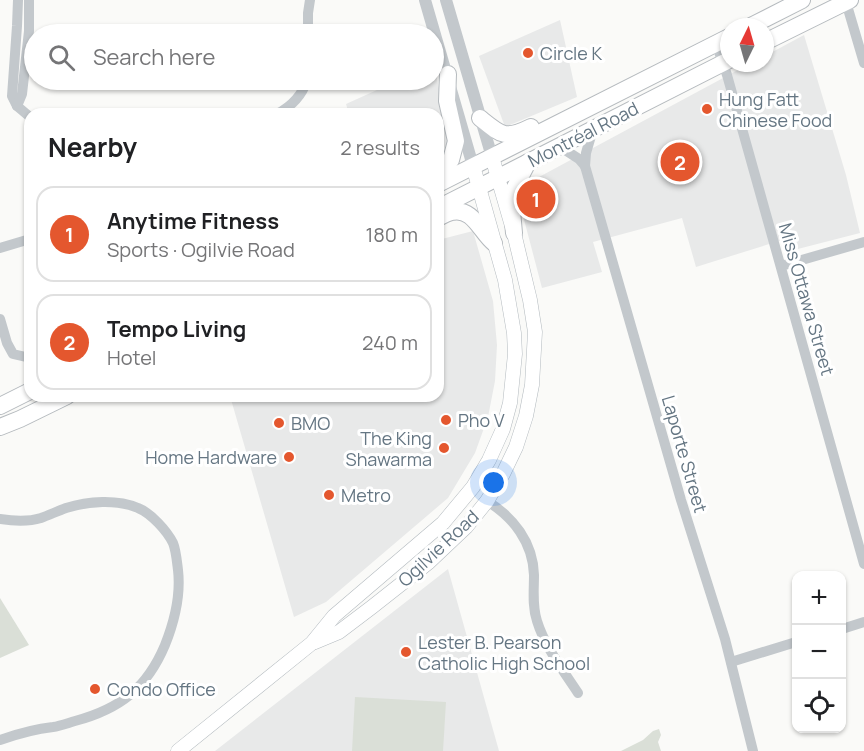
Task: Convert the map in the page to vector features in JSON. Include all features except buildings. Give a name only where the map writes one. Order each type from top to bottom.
[{"type":"main road","points":[[767,18],[802,0]]},
{"type":"main road","points":[[774,38],[848,1]]},
{"type":"main road","name":"Montréal Road","points":[[444,179],[720,42]]},
{"type":"main road","name":"Montréal Road","points":[[444,205],[720,64]]},
{"type":"main road","points":[[444,172],[451,160],[456,141],[447,101],[448,74]]},
{"type":"main road","points":[[480,118],[502,134],[509,135],[517,134],[554,116],[585,110]]},
{"type":"main road","name":"Ogilvie Road","points":[[312,643],[339,632],[429,562],[466,526],[487,501],[516,447],[526,416],[532,385],[535,341],[533,316],[514,233],[492,157]]},
{"type":"main road","points":[[514,233],[511,200],[513,191],[528,162]]},
{"type":"main road","name":"Ogilvie Road","points":[[178,751],[312,643],[334,616],[443,523],[473,487],[489,460],[510,403],[515,354],[513,324],[504,280],[473,166]]},
{"type":"main road","points":[[444,216],[453,212],[466,214],[475,219],[494,243]]},
{"type":"main road","points":[[0,406],[24,394]]},
{"type":"main road","points":[[0,427],[55,402]]},
{"type":"street","points":[[18,0],[12,96],[24,112]]},
{"type":"street","points":[[29,0],[29,24]]},
{"type":"street","points":[[308,24],[310,0]]},
{"type":"street","name":"Ogilvie Road","points":[[425,0],[432,24]]},
{"type":"street","name":"Ogilvie Road","points":[[446,0],[492,157]]},
{"type":"street","points":[[848,1],[864,63]]},
{"type":"street","name":"Ogilvie Road","points":[[444,61],[473,166]]},
{"type":"street","name":"Miss Ottawa Street","points":[[729,72],[864,564]]},
{"type":"street","points":[[18,106],[24,76]]},
{"type":"street","points":[[288,108],[303,90]]},
{"type":"street","name":"Laporte Street","points":[[593,129],[585,166],[681,500],[725,639],[753,751]]},
{"type":"street","points":[[559,146],[579,159],[585,166]]},
{"type":"street","points":[[0,248],[24,240]]},
{"type":"street","points":[[781,266],[864,242]]},
{"type":"street","points":[[0,319],[13,354],[24,357]]},
{"type":"street","points":[[487,501],[500,509],[519,529],[530,550],[534,573],[533,596],[536,619],[545,642],[578,693]]},
{"type":"street","points":[[0,519],[34,519],[68,507],[91,503],[116,502],[140,508],[159,522],[172,543],[180,587],[176,613],[162,652],[150,674],[134,693],[114,706],[90,717],[0,740]]},
{"type":"street","points":[[846,628],[864,622]]},
{"type":"street","points":[[731,662],[792,643]]},
{"type":"shaded area","points":[[560,20],[577,97],[505,127],[479,56]]},
{"type":"shaded area","points":[[804,35],[846,175],[860,233],[790,251],[782,240],[696,267],[682,218],[593,242],[602,272],[542,288],[521,208],[526,184],[734,72],[774,72],[774,51]]},
{"type":"shaded area","points":[[377,90],[439,90],[443,108],[347,108],[346,104]]},
{"type":"shaded area","points":[[444,114],[449,139],[444,149]]},
{"type":"shaded area","points":[[473,231],[493,301],[497,345],[495,381],[488,417],[475,453],[448,498],[326,602],[294,617],[232,402],[444,402],[444,238]]},
{"type":"shaded area","name":"Lester B. Pearson Catholic High School","points":[[448,569],[499,751],[215,751]]},
{"type":"shaded area","points":[[0,598],[29,645],[0,658]]},
{"type":"shaded area","points":[[355,697],[446,702],[443,751],[352,751]]},
{"type":"shaded area","points":[[659,729],[661,735],[658,742],[661,751],[621,751],[643,740]]},
{"type":"place","name":"Circle K","points":[[528,53]]},
{"type":"place","name":"Hung Fatt Chinese Food","points":[[707,109]]},
{"type":"place","name":"Tempo Living","points":[[680,162]]},
{"type":"place","name":"Anytime Fitness","points":[[536,199]]},
{"type":"place","name":"Pho V","points":[[446,420]]},
{"type":"place","name":"BMO","points":[[279,423]]},
{"type":"place","name":"The King Shawarma","points":[[444,448]]},
{"type":"place","name":"Home Hardware","points":[[289,457]]},
{"type":"place","name":"Metro","points":[[329,495]]},
{"type":"place","name":"Lester B. Pearson Catholic High School","points":[[406,652]]},
{"type":"place","name":"Condo Office","points":[[95,689]]}]
